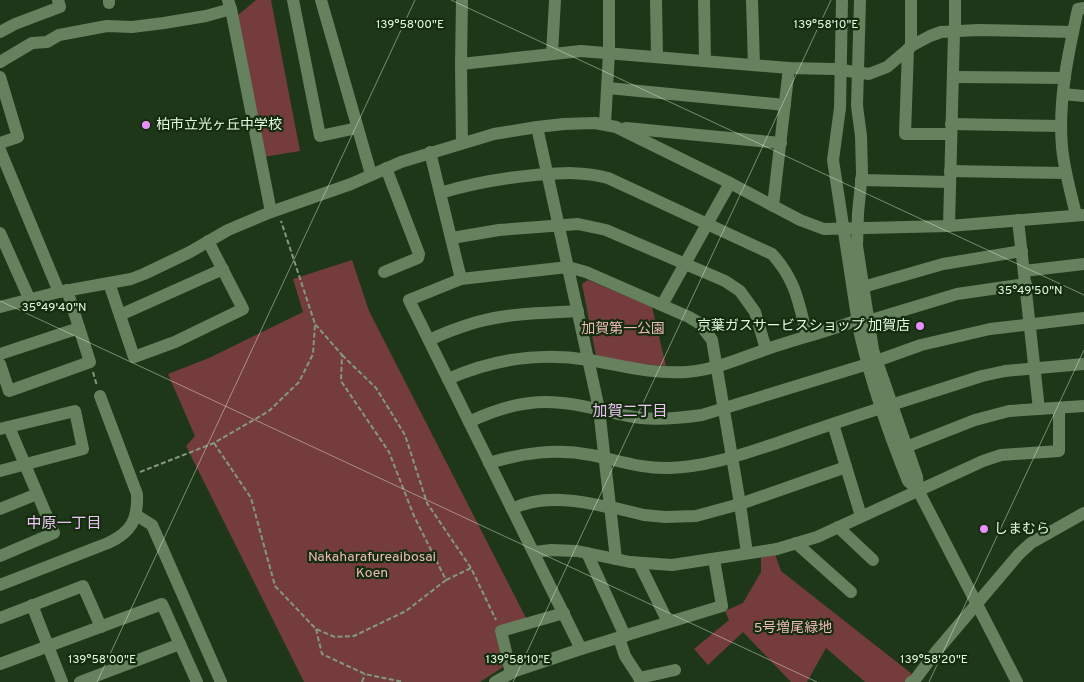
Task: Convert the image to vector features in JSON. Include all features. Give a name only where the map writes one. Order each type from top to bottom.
[{"type":"street","points":[[0,32],[60,7],[58,0]]},
{"type":"street","points":[[293,0],[320,136],[357,128]]},
{"type":"street","points":[[321,0],[372,174]]},
{"type":"street","points":[[462,0],[462,143]]},
{"type":"street","points":[[552,54],[555,0]]},
{"type":"street","points":[[609,0],[608,88],[610,126]]},
{"type":"street","points":[[656,0],[657,56]]},
{"type":"street","points":[[704,0],[705,60]]},
{"type":"street","points":[[752,0],[754,65]]},
{"type":"street","points":[[842,0],[840,108],[833,160],[844,229],[872,362],[908,481],[918,490],[1017,682]]},
{"type":"street","points":[[860,0],[857,106],[861,136],[862,173],[857,246],[863,287],[863,321]]},
{"type":"street","points":[[911,0],[905,134],[951,129],[1061,126]]},
{"type":"street","points":[[949,226],[956,0]]},
{"type":"street","points":[[0,62],[32,43],[47,42],[59,35],[106,26],[132,27],[164,24],[206,16],[229,4],[274,210]]},
{"type":"street","points":[[610,126],[824,230],[949,226],[1080,215],[1066,173],[1061,126],[1065,78],[1073,32],[1078,9],[1084,8]]},
{"type":"street","points":[[461,64],[582,51],[789,68],[841,70],[869,74],[887,67],[910,48],[941,32],[978,30],[1073,32]]},
{"type":"street","points":[[773,206],[789,68]]},
{"type":"street","points":[[0,77],[18,137],[0,143]]},
{"type":"street","points":[[953,77],[1065,78]]},
{"type":"street","points":[[608,88],[785,106]]},
{"type":"street","points":[[1063,94],[1084,96]]},
{"type":"street","points":[[0,305],[131,279],[228,230],[274,210],[351,184],[386,168],[430,152],[494,134],[537,126],[564,124],[610,126],[780,143]]},
{"type":"street","points":[[537,126],[599,408],[616,558]]},
{"type":"street","points":[[0,150],[79,328],[90,362],[9,391],[0,364]]},
{"type":"street","points":[[430,152],[461,279]]},
{"type":"street","points":[[384,272],[418,258],[419,254],[386,168]]},
{"type":"street","points":[[440,193],[491,179],[575,172],[608,178],[772,254],[784,267],[794,288],[807,336]]},
{"type":"street","points":[[861,180],[1066,173]]},
{"type":"street","points":[[662,305],[730,183]]},
{"type":"street","points":[[1018,220],[1036,368],[1039,409]]},
{"type":"street","points":[[452,238],[499,230],[560,224],[578,224],[606,230],[725,282],[740,291],[755,312],[766,349]]},
{"type":"street","points":[[0,234],[29,298]]},
{"type":"street","points":[[109,283],[134,357],[175,342],[243,309],[208,241]]},
{"type":"street","points":[[863,287],[943,264],[1022,251]]},
{"type":"street","points":[[1024,271],[1084,264]]},
{"type":"street","points":[[581,649],[409,300],[461,279],[568,267],[586,272],[690,317],[702,327],[712,340],[747,553]]},
{"type":"street","points":[[120,315],[223,270]]},
{"type":"street","points":[[448,379],[481,366],[528,357],[546,356],[588,360],[642,371],[662,373],[689,372],[717,366],[807,336],[957,294],[1026,284]]},
{"type":"street","points":[[429,340],[452,330],[490,319],[527,314],[578,311]]},
{"type":"street","points":[[469,422],[494,410],[532,403],[561,403],[599,408],[640,418],[680,418],[724,409],[922,345],[990,330],[1084,318]]},
{"type":"street","points":[[0,354],[79,328]]},
{"type":"street","points":[[489,463],[512,456],[559,451],[592,455],[636,465],[668,468],[712,464],[982,376],[1005,371],[1084,364]]},
{"type":"street","points":[[0,585],[119,538],[132,524],[138,509],[137,494],[100,396]]},
{"type":"street","points":[[886,406],[918,477],[918,490]]},
{"type":"street","points":[[906,447],[975,420],[1009,411],[1084,406]]},
{"type":"street","points":[[534,552],[551,550],[587,553],[639,563],[672,565],[777,549],[817,537],[970,466],[1001,455],[1059,451],[1059,408]]},
{"type":"street","points":[[0,471],[25,465],[83,449],[75,412],[4,428],[25,465],[54,533],[0,556]]},
{"type":"street","points":[[834,424],[861,516]]},
{"type":"street","points":[[512,509],[521,505],[549,500],[583,502],[644,515],[696,516],[740,504],[846,467]]},
{"type":"street","points":[[0,509],[38,494]]},
{"type":"street","points":[[911,682],[914,681],[924,666],[1011,562],[1031,544],[1084,513]]},
{"type":"street","points":[[136,515],[152,525],[221,682]]},
{"type":"street","points":[[838,527],[874,560]]},
{"type":"street","points":[[796,543],[851,592]]},
{"type":"street","points":[[587,553],[622,637],[624,656],[641,680],[675,670]]},
{"type":"street","points":[[495,682],[511,673],[581,649],[722,606],[714,559]]},
{"type":"street","points":[[639,563],[668,622]]},
{"type":"street","points":[[0,618],[83,586],[101,627]]},
{"type":"street","points":[[0,664],[162,604],[197,682]]},
{"type":"street","points":[[32,606],[62,682]]},
{"type":"street","points":[[511,673],[501,631],[564,613]]},
{"type":"street","points":[[80,682],[180,644]]},
{"type":"path","points":[[274,210],[315,324],[342,355],[376,388],[405,435],[427,503],[471,568],[501,631]]},
{"type":"path","points":[[131,476],[214,442],[269,412],[299,382],[313,354],[315,324]]},
{"type":"path","points":[[342,355],[341,381],[389,452],[414,516],[446,580]]},
{"type":"path","points":[[90,362],[100,396]]},
{"type":"path","points":[[214,442],[251,498],[275,586],[316,629],[335,637],[354,636],[406,611],[446,580],[471,568]]},
{"type":"path","points":[[316,629],[322,654],[365,674],[403,682]]},
{"type":"path","points":[[362,682],[365,674]]},
{"type":"green space","points":[[256,0],[271,0],[300,151],[263,157],[237,16]]},
{"type":"green space","name":"Nakaharafureaibosai Koen","points":[[352,260],[369,311],[527,620],[495,631],[503,667],[480,682],[304,682],[186,446],[195,436],[168,374],[209,358],[303,312],[293,279]]},
{"type":"green space","name":"加賀第一公園","points":[[588,280],[652,307],[666,366],[627,363],[596,356],[582,284]]},
{"type":"green space","name":"5号増尾緑地","points":[[775,554],[781,571],[912,674],[905,682],[865,682],[826,648],[807,682],[791,682],[743,632],[708,665],[694,649],[729,620],[725,611],[743,603],[761,572],[761,556]]},
{"type":"place","name":"柏市立光ヶ丘中学校","points":[[146,125]]},
{"type":"place","name":"京葉ガスサービスショップ 加賀店","points":[[920,326]]},
{"type":"place","name":"しまむら","points":[[984,529]]},
{"type":"district","name":"加賀二丁目","points":[[630,412]]},
{"type":"district","name":"中原一丁目","points":[[64,524]]}]
